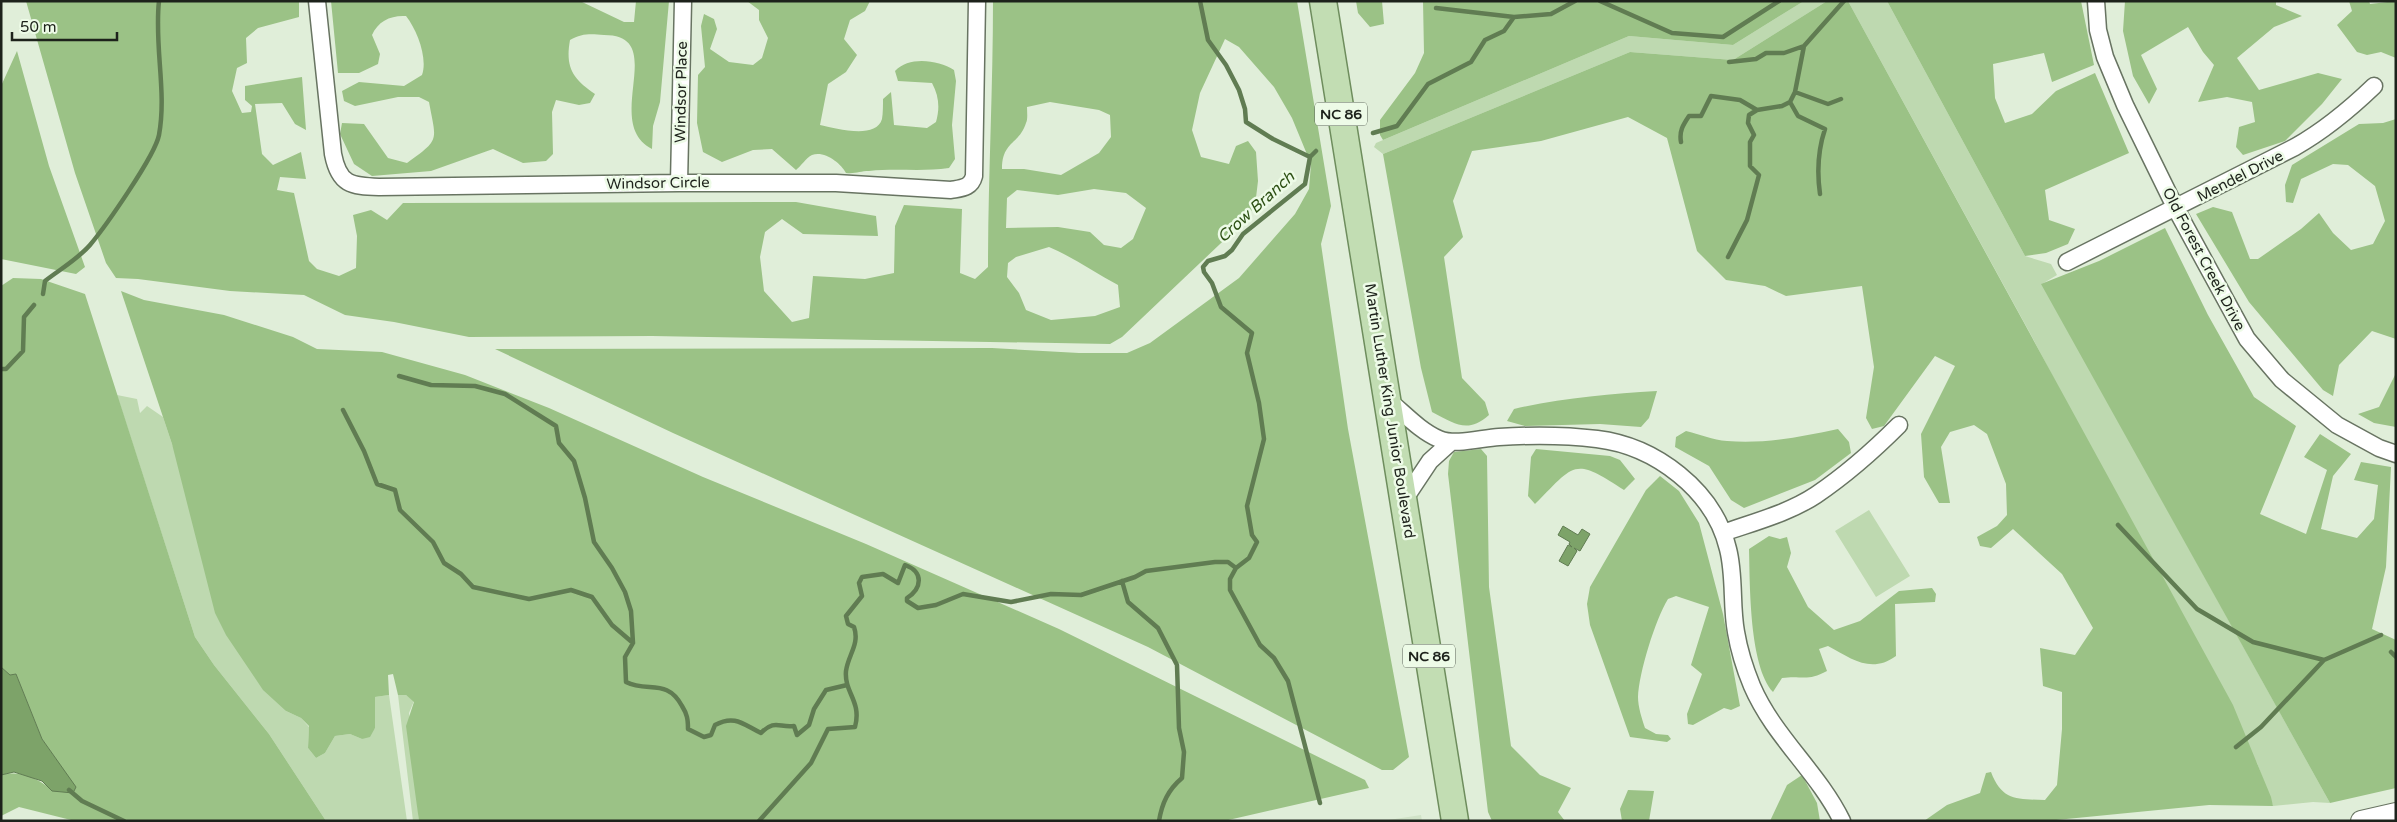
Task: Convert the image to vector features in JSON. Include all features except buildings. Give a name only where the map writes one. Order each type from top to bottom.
[{"type":"main road","name":"Martin Luther King Junior Boulevard","points":[[1323,1],[1455,821]]},
{"type":"street","name":"Windsor Circle","points":[[317,1],[333,154],[336,169],[341,178],[349,183],[379,187],[836,183],[935,190],[965,188],[972,183],[974,176],[977,1]]},
{"type":"street","name":"Windsor Place","points":[[679,183],[683,1]]},
{"type":"street","name":"Old Forest Creek Drive","points":[[2096,1],[2098,30],[2105,57],[2125,104],[2176,209],[2247,339],[2282,380],[2337,425],[2379,448],[2396,454]]},
{"type":"street","name":"Mendel Drive","points":[[2067,262],[2176,209],[2322,132],[2343,116],[2374,86]]},
{"type":"street","points":[[1388,400],[1424,430],[1440,439],[1452,442],[1481,438],[1529,436],[1596,439],[1634,448],[1651,455],[1689,484],[1708,507],[1723,533],[1729,550],[1736,631],[1752,686],[1774,725],[1812,771],[1842,821]]},
{"type":"street","points":[[1723,533],[1781,512],[1815,496],[1869,456],[1899,425]]},
{"type":"street","points":[[1404,500],[1430,461],[1452,442]]},
{"type":"street","points":[[2361,821],[2396,813]]},
{"type":"shaded area","points":[[26,1],[299,1],[299,17],[258,28],[246,38],[247,63],[237,68],[232,91],[242,113],[251,112],[252,106],[245,100],[245,86],[302,77],[306,130],[295,124],[282,103],[255,104],[262,154],[273,165],[301,152],[306,179],[280,177],[277,190],[294,193],[309,261],[317,269],[339,276],[356,268],[357,236],[353,215],[371,210],[387,220],[403,203],[796,202],[876,216],[878,236],[803,234],[782,219],[765,232],[760,257],[764,291],[792,322],[809,318],[813,276],[865,279],[894,273],[895,226],[904,205],[962,209],[960,273],[975,279],[988,267],[993,1],[1297,1],[1331,206],[1321,244],[1348,429],[1409,757],[1393,770],[1382,770],[1148,647],[673,433],[495,349],[992,348],[1079,353],[1127,353],[1150,343],[1239,278],[1295,214],[1309,189],[1311,164],[1292,118],[1274,87],[1239,47],[1225,39],[1200,93],[1192,130],[1201,157],[1229,164],[1236,146],[1248,141],[1256,152],[1258,181],[1255,206],[1239,226],[1122,337],[1110,344],[652,336],[469,337],[394,322],[345,315],[304,295],[230,291],[116,278],[106,263],[75,173]],"holes":[[[1050,102],[1099,110],[1110,115],[1111,137],[1099,153],[1061,175],[1024,169],[1002,169],[1005,153],[1019,136],[1026,123],[1027,107]],[[1094,189],[1126,193],[1146,208],[1133,239],[1121,248],[1104,245],[1090,232],[1058,227],[1006,228],[1007,198],[1017,190],[1058,195]],[[1049,247],[1058,251],[1118,285],[1120,307],[1095,316],[1051,320],[1026,310],[1019,293],[1007,277],[1008,263],[1016,257]]]},
{"type":"shaded area","points":[[331,1],[580,1],[624,22],[634,22],[636,1],[669,1],[660,102],[653,126],[652,149],[638,137],[632,120],[635,64],[632,49],[623,39],[587,34],[570,40],[569,58],[572,72],[576,78],[595,94],[590,103],[579,105],[556,100],[552,112],[553,154],[546,161],[523,163],[493,149],[431,171],[372,176],[354,164],[340,134],[342,123],[364,124],[388,158],[407,163],[426,149],[433,138],[434,132],[429,102],[419,97],[398,97],[355,106],[344,101],[342,91],[359,82],[404,86],[422,75],[424,61],[417,36],[406,16],[395,17],[381,23],[372,35],[380,54],[378,64],[359,73],[338,73]]},
{"type":"shaded area","points":[[747,1],[870,1],[865,11],[850,20],[844,39],[857,55],[846,72],[828,84],[820,125],[854,131],[872,129],[882,119],[883,99],[891,92],[894,125],[927,128],[936,122],[938,112],[937,97],[932,83],[898,81],[895,71],[901,66],[916,61],[932,62],[954,70],[956,81],[952,125],[955,159],[949,168],[846,173],[832,158],[817,154],[810,156],[796,170],[772,149],[753,150],[722,162],[703,152],[697,123],[698,75],[705,67],[701,26],[704,14],[714,19],[717,29],[710,49],[729,62],[753,65],[762,58],[768,38],[759,20],[759,10]]},
{"type":"shaded area","points":[[1356,1],[1382,1],[1384,24],[1370,27],[1358,13]]},
{"type":"shaded area","points":[[1423,1],[1804,1],[1733,45],[1629,36],[1383,140],[1380,135],[1380,120],[1415,73],[1424,53]]},
{"type":"shaded area","points":[[1804,1],[1827,1],[1733,60],[1630,52],[1383,154],[1374,147],[1376,143],[1629,36],[1733,45]]},
{"type":"shaded area","points":[[1827,1],[1848,1],[2233,705],[2273,806],[2209,805],[2046,821],[1924,821],[1947,805],[1980,793],[1986,773],[1991,772],[2000,788],[2006,793],[2019,798],[2045,800],[2057,785],[2062,729],[2062,692],[2043,686],[2040,648],[2075,655],[2093,628],[2062,574],[2013,529],[1991,548],[1980,546],[1977,537],[1997,526],[2007,515],[2006,484],[1987,434],[1974,425],[1950,432],[1941,447],[1950,503],[1939,503],[1924,477],[1921,434],[1955,366],[1935,356],[1884,426],[1872,429],[1866,418],[1874,367],[1862,286],[1786,296],[1765,286],[1726,280],[1697,251],[1667,138],[1628,117],[1541,141],[1472,151],[1453,201],[1463,237],[1444,257],[1462,378],[1485,402],[1489,415],[1481,421],[1468,426],[1455,423],[1432,412],[1421,368],[1383,154],[1630,52],[1733,60]]},
{"type":"shaded area","points":[[1848,1],[1887,1],[2025,256],[2051,264],[2057,275],[2042,284],[2330,803],[2313,802],[2273,806],[2257,763],[2031,335]]},
{"type":"shaded area","points":[[1887,1],[2081,1],[2094,65],[2052,82],[2044,53],[1993,64],[1995,98],[2005,123],[2032,114],[2056,91],[2095,73],[2129,153],[2045,190],[2049,220],[2075,229],[2068,244],[2046,253],[2025,256]]},
{"type":"shaded area","points":[[2125,1],[2276,1],[2276,5],[2302,16],[2274,27],[2237,58],[2259,90],[2318,73],[2342,79],[2322,104],[2285,141],[2243,155],[2236,147],[2239,127],[2255,122],[2252,102],[2227,97],[2198,102],[2214,65],[2203,52],[2188,27],[2141,55],[2157,89],[2149,104],[2133,76],[2123,31]]},
{"type":"shaded area","points":[[2349,1],[2369,1],[2370,4],[2396,1],[2396,58],[2381,52],[2367,55],[2357,52],[2337,25],[2352,11]]},
{"type":"shaded area","points":[[17,51],[49,166],[85,267],[76,274],[1,259],[1,86]]},
{"type":"shaded area","points":[[2396,119],[2396,339],[2372,331],[2339,365],[2333,396],[2323,390],[2249,302],[2196,214],[2213,207],[2232,212],[2250,259],[2258,259],[2301,229],[2319,213],[2333,233],[2351,250],[2373,244],[2385,221],[2375,186],[2348,165],[2333,164],[2301,179],[2293,203],[2286,202],[2285,185],[2292,165],[2359,124],[2383,123]]},
{"type":"shaded area","points":[[2165,228],[2208,315],[2254,397],[2296,426],[2260,514],[2306,534],[2327,470],[2304,457],[2320,434],[2351,454],[2333,476],[2321,529],[2357,538],[2374,519],[2378,485],[2354,480],[2361,462],[2391,467],[2386,567],[2372,629],[2396,640],[2396,788],[2330,803],[2041,284],[2099,261]]},
{"type":"shaded area","points":[[13,278],[41,279],[85,294],[195,637],[214,665],[269,734],[326,821],[75,821],[19,807],[1,816],[1,775],[22,774],[41,782],[53,791],[59,791],[56,759],[42,739],[16,674],[10,675],[1,667],[1,286]]},
{"type":"shaded area","points":[[121,291],[144,300],[224,315],[293,337],[317,349],[382,352],[465,375],[549,408],[703,477],[866,544],[1059,629],[1365,780],[1369,788],[1224,821],[419,821],[406,726],[414,702],[406,695],[398,695],[393,674],[388,675],[389,695],[375,697],[375,728],[370,737],[362,739],[350,734],[335,736],[325,753],[316,758],[308,748],[309,726],[301,718],[286,711],[263,690],[226,635],[215,613],[172,444]]},
{"type":"shaded area","points":[[2396,373],[2396,427],[2374,423],[2358,414],[2379,407]]},
{"type":"shaded area","points":[[1657,391],[1649,418],[1641,427],[1600,424],[1525,426],[1507,421],[1514,409],[1532,405],[1585,397]]},
{"type":"shaded area","points":[[117,395],[137,399],[140,413],[147,406],[163,417],[172,444],[286,711],[301,718],[309,727],[308,748],[316,758],[325,753],[335,736],[350,734],[362,739],[375,728],[375,697],[389,695],[407,821],[326,821],[269,734],[214,665],[195,637]]},
{"type":"shaded area","points":[[1838,429],[1849,442],[1851,453],[1815,480],[1744,508],[1731,500],[1709,466],[1675,447],[1676,437],[1686,431],[1722,440],[1755,442]]},
{"type":"shaded area","points":[[1481,449],[1487,456],[1489,587],[1511,746],[1540,775],[1571,788],[1558,812],[1565,821],[1492,821],[1488,812],[1448,474],[1449,461],[1454,452]]},
{"type":"shaded area","points":[[1536,449],[1610,456],[1620,460],[1635,479],[1624,490],[1594,472],[1575,469],[1559,480],[1535,504],[1528,496],[1531,457]]},
{"type":"shaded area","points":[[1660,476],[1679,491],[1699,523],[1723,614],[1740,706],[1731,710],[1724,708],[1693,725],[1688,724],[1687,714],[1702,674],[1691,665],[1709,607],[1676,596],[1668,599],[1648,647],[1638,697],[1639,709],[1645,728],[1656,734],[1668,735],[1671,739],[1667,742],[1630,737],[1590,625],[1587,604],[1590,587],[1646,490]]},
{"type":"shaded area","points":[[1869,510],[1910,576],[1876,597],[1835,531]]},
{"type":"shaded area","points":[[1563,526],[1578,535],[1582,529],[1590,534],[1580,551],[1574,548],[1577,551],[1568,566],[1559,561],[1568,545],[1572,547],[1569,544],[1570,542],[1558,535]]},
{"type":"shaded area","points":[[1769,536],[1780,539],[1787,537],[1791,553],[1787,567],[1808,607],[1834,630],[1860,621],[1899,591],[1932,588],[1936,594],[1935,602],[1895,604],[1896,656],[1887,661],[1878,664],[1862,663],[1828,646],[1819,649],[1827,671],[1809,677],[1782,678],[1773,692],[1765,680],[1755,645],[1752,624],[1749,549]]},
{"type":"shaded area","points":[[1,667],[10,675],[16,674],[42,739],[76,787],[73,793],[52,791],[42,781],[14,772],[1,775]]},
{"type":"shaded area","points":[[398,695],[406,695],[414,701],[409,713],[419,821],[413,821]]},
{"type":"shaded area","points":[[1802,775],[1817,803],[1820,821],[1770,821],[1787,785]]},
{"type":"shaded area","points":[[1628,790],[1654,791],[1649,821],[1622,821],[1620,809]]},
{"type":"shaded area","points":[[1421,815],[1422,821],[1382,821]]},
{"type":"waterway","points":[[43,294],[45,281],[80,255],[97,236],[129,191],[156,145],[159,135],[162,102],[158,35],[159,1]]},
{"type":"waterway","points":[[1200,1],[1208,40],[1226,65],[1239,90],[1245,109],[1246,122],[1273,139],[1310,157]]},
{"type":"waterway","name":"Crow Branch","points":[[1373,133],[1397,126],[1428,84],[1471,62],[1485,40],[1504,31],[1514,17],[1551,14],[1575,1]]},
{"type":"waterway","name":"Crow Branch","points":[[1600,1],[1672,33],[1723,37],[1779,1]]},
{"type":"waterway","points":[[1729,62],[1756,59],[1766,53],[1784,53],[1804,46],[1844,1]]},
{"type":"waterway","points":[[1436,8],[1514,17]]},
{"type":"waterway","points":[[1804,46],[1795,92],[1790,102],[1798,116],[1825,129],[1819,162],[1820,194]]},
{"type":"waterway","points":[[1795,92],[1828,104],[1841,99]]},
{"type":"waterway","points":[[1681,142],[1683,125],[1689,116],[1701,116],[1711,96],[1740,100],[1757,110],[1782,106],[1790,102]]},
{"type":"waterway","points":[[1728,257],[1747,220],[1759,175],[1750,166],[1750,142],[1754,135],[1748,123],[1749,115],[1757,110]]},
{"type":"waterway","name":"Crow Branch","points":[[759,821],[811,763],[828,729],[855,727],[856,710],[846,679],[846,671],[856,639],[854,627],[848,624],[846,616],[862,596],[859,583],[862,577],[883,574],[898,583],[905,565],[911,568],[919,580],[916,590],[907,598],[907,601],[918,608],[936,605],[963,594],[1011,602],[1051,594],[1081,595],[1135,577],[1146,571],[1215,562],[1228,562],[1236,568],[1249,558],[1257,542],[1252,535],[1247,506],[1264,439],[1259,403],[1247,353],[1252,333],[1221,307],[1212,283],[1204,272],[1203,267],[1208,261],[1225,256],[1232,250],[1243,234],[1305,184],[1310,157],[1316,151]]},
{"type":"waterway","points":[[1,369],[6,369],[23,351],[24,317],[34,305]]},
{"type":"waterway","points":[[399,376],[431,385],[475,386],[505,394],[556,426],[559,443],[574,461],[585,498],[594,542],[612,568],[625,592],[631,611],[633,643]]},
{"type":"waterway","points":[[343,410],[364,451],[377,484],[395,490],[400,510],[433,542],[444,563],[461,574],[473,587],[529,599],[571,590],[592,597],[612,625],[633,643],[625,657],[626,682],[670,692],[676,697],[685,712],[688,729],[704,737],[711,735],[715,725],[728,720],[739,722],[761,733],[774,725],[794,726],[797,735],[809,725],[814,709],[826,690],[847,685]]},
{"type":"waterway","points":[[2118,525],[2197,609],[2253,642],[2324,660]]},
{"type":"waterway","points":[[1236,568],[1230,579],[1230,590],[1260,645],[1274,658],[1288,681],[1320,803]]},
{"type":"waterway","points":[[1122,581],[1128,602],[1158,628],[1177,665],[1179,728],[1184,752],[1182,778],[1166,797],[1159,821]]},
{"type":"waterway","points":[[2236,747],[2261,727],[2324,660],[2381,635]]},
{"type":"waterway","points":[[2391,652],[2396,657]]},
{"type":"waterway","name":"Crow Branch","points":[[69,790],[82,801],[124,821]]}]
